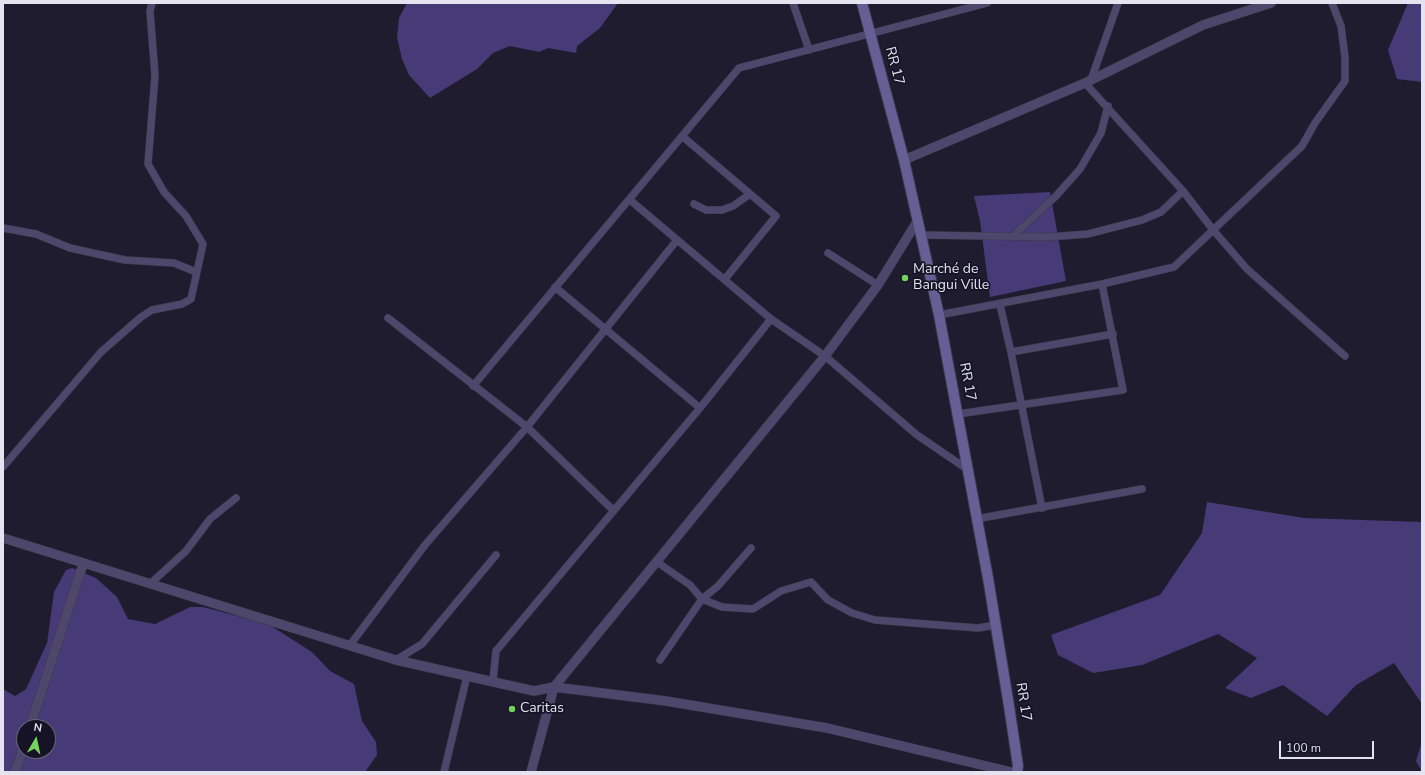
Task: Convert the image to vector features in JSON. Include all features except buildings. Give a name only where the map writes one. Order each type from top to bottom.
[{"type":"main road","name":"RR 17","points":[[862,3],[904,160],[939,315],[996,625],[1012,721],[1018,766],[1017,772]]},
{"type":"street","points":[[3,467],[101,352],[141,317],[152,310],[182,304],[191,299],[203,244],[186,216],[164,192],[148,164],[154,74],[151,18],[152,3]]},
{"type":"street","points":[[793,3],[809,50]]},
{"type":"street","points":[[473,386],[739,68],[871,34],[971,5],[987,3]]},
{"type":"street","points":[[1088,81],[1118,3]]},
{"type":"street","points":[[904,160],[1088,81],[1203,25],[1272,3]]},
{"type":"street","points":[[939,315],[1000,305],[1174,268],[1302,146],[1315,124],[1345,82],[1345,58],[1341,26],[1332,3]]},
{"type":"street","points":[[1088,81],[1108,106],[1183,191],[1214,231],[1247,269],[1345,356]]},
{"type":"street","points":[[1013,236],[1056,196],[1080,169],[1101,133],[1108,106]]},
{"type":"street","points":[[682,136],[776,216],[725,279]]},
{"type":"street","points":[[922,235],[1048,237],[1088,234],[1142,220],[1165,209],[1183,191]]},
{"type":"street","points":[[694,204],[706,210],[722,210],[733,206],[750,194]]},
{"type":"street","points":[[630,200],[771,319],[825,356],[917,435],[967,469]]},
{"type":"street","points":[[531,772],[554,687],[825,356],[878,285],[918,220]]},
{"type":"street","points":[[3,228],[36,234],[78,250],[125,260],[174,263],[196,272]]},
{"type":"street","points":[[350,645],[425,545],[527,427],[677,240]]},
{"type":"street","points":[[828,253],[878,285]]},
{"type":"street","points":[[958,414],[1123,390],[1102,284]]},
{"type":"street","points":[[555,287],[700,408]]},
{"type":"street","points":[[1000,305],[1022,404],[1042,508]]},
{"type":"street","points":[[388,318],[527,427],[613,510]]},
{"type":"street","points":[[493,681],[496,651],[700,408],[771,319]]},
{"type":"street","points":[[1011,352],[1113,334]]},
{"type":"street","points":[[976,519],[1142,489]]},
{"type":"street","points":[[150,584],[186,551],[210,519],[236,498]]},
{"type":"street","points":[[3,538],[396,660],[534,690],[554,687],[666,701],[827,728],[1011,772]]},
{"type":"street","points":[[660,660],[702,599],[718,586],[751,548]]},
{"type":"street","points":[[396,660],[422,644],[496,555]]},
{"type":"street","points":[[657,562],[690,585],[702,599],[722,607],[753,609],[780,591],[811,582],[828,600],[852,613],[875,620],[978,628],[996,625]]},
{"type":"street","points":[[33,719],[83,564]]},
{"type":"street","points":[[444,772],[467,676]]},
{"type":"street","points":[[15,772],[20,759]]},
{"type":"shaded area","points":[[407,3],[618,3],[600,28],[577,46],[576,53],[548,48],[539,52],[510,46],[493,53],[477,69],[430,98],[409,75],[402,59],[397,38],[399,18]]},
{"type":"shaded area","points":[[1408,3],[1422,3],[1422,82],[1397,79],[1388,50]]},
{"type":"shaded area","points":[[1050,192],[1066,281],[990,297],[980,221],[974,196]]},
{"type":"shaded area","points":[[1207,502],[1304,518],[1422,522],[1422,704],[1394,663],[1356,685],[1327,716],[1283,685],[1251,698],[1225,688],[1257,658],[1218,634],[1142,665],[1093,673],[1058,655],[1051,635],[1160,595],[1202,533]]},
{"type":"shaded area","points":[[72,568],[96,578],[117,597],[128,619],[155,624],[190,607],[203,607],[268,624],[312,652],[330,671],[354,684],[362,721],[376,742],[377,755],[365,772],[3,772],[3,689],[15,696],[26,689],[47,643],[54,592],[66,570]]},
{"type":"shaded area","points":[[1422,741],[1422,772],[1416,761]]},
{"type":"place","name":"Marché de Bangui Ville","points":[[905,278]]},
{"type":"place","name":"Caritas","points":[[512,709]]}]
